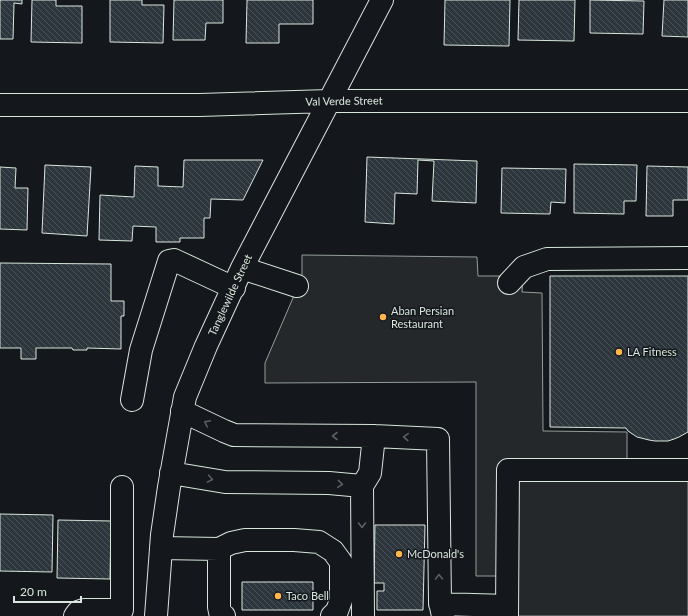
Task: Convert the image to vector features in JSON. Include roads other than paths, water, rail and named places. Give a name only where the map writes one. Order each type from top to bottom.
[{"type":"street","name":"Tanglewilde Street","points":[[156,615],[163,527],[185,397],[206,346],[242,268],[382,0]]},
{"type":"street","name":"Val Verde Street","points":[[0,105],[199,105],[329,101],[688,101]]},
{"type":"street","points":[[509,283],[524,267],[547,259],[688,258]]},
{"type":"street","points":[[132,400],[141,350],[169,261],[174,260],[234,288]]},
{"type":"street","points":[[242,268],[297,286]]},
{"type":"street","points":[[182,411],[234,435],[374,436],[438,439],[442,610],[507,611],[508,470],[688,470]]},
{"type":"street","points":[[363,616],[362,486],[370,473],[374,436]]},
{"type":"street","points":[[171,473],[225,482],[329,483],[362,486]]},
{"type":"street","points":[[122,487],[122,610]]},
{"type":"street","points":[[161,548],[219,549],[231,543],[245,540],[294,540],[320,542],[333,551],[341,562],[341,600],[337,611],[332,616]]},
{"type":"street","points":[[219,549],[219,607],[220,612],[224,616]]},
{"type":"street","points":[[75,616],[78,612],[84,610],[122,610],[156,615]]},
{"type":"place","name":"Aban Persian Restaurant","points":[[383,317]]},
{"type":"place","name":"LA Fitness","points":[[619,352]]},
{"type":"place","name":"McDonald's","points":[[399,554]]},
{"type":"place","name":"Taco Bell","points":[[278,596]]}]
